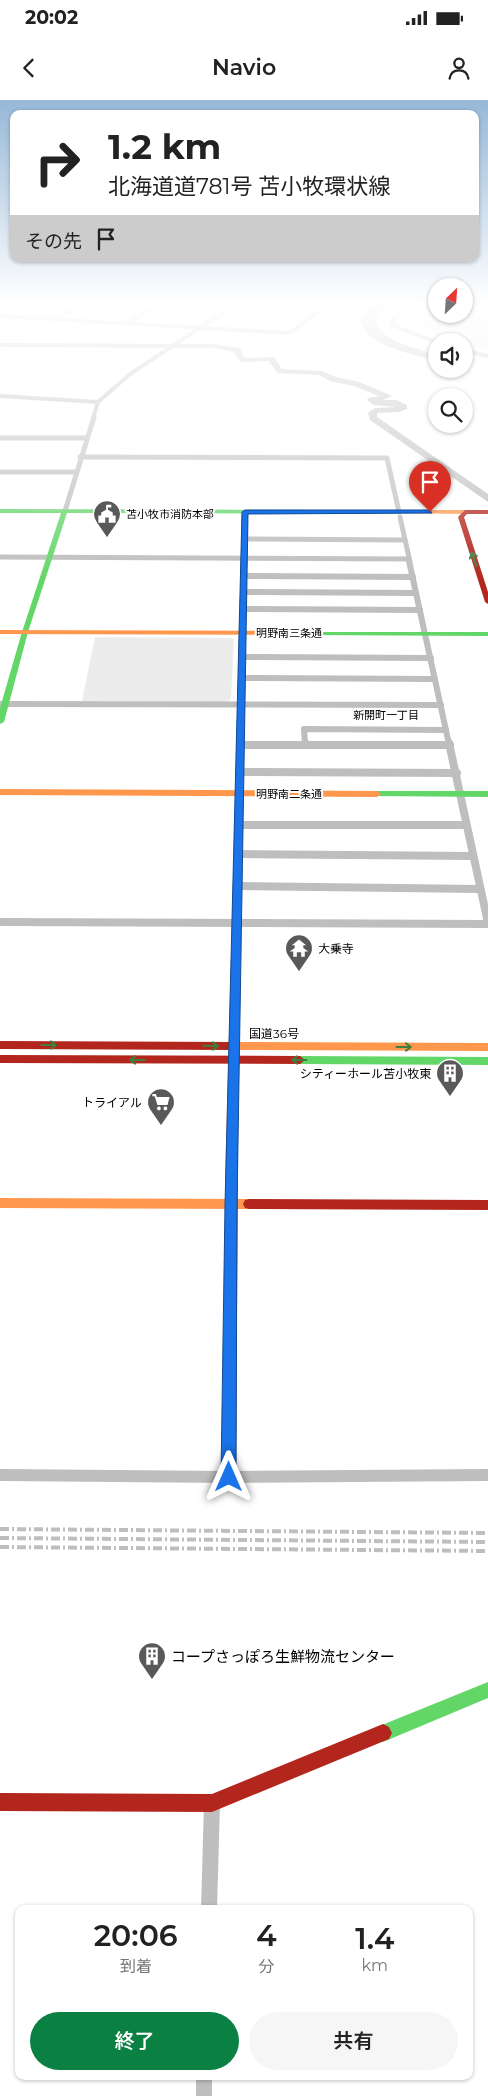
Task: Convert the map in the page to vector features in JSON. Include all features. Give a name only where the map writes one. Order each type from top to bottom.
[{"type":"main road","points":[[0,511],[64,514]]},
{"type":"main road","points":[[466,515],[488,512]]},
{"type":"main road","points":[[0,722],[3,704],[25,632],[64,514]]},
{"type":"main road","points":[[0,516],[64,514],[399,514],[488,517]]},
{"type":"main road","points":[[229,1477],[231,1205],[235,1060],[237,854],[242,745],[245,514]]},
{"type":"main road","points":[[466,515],[488,570]]},
{"type":"main road","points":[[466,515],[488,602]]},
{"type":"main road","name":"明野南三条通","points":[[0,632],[488,634]]},
{"type":"main road","name":"明野南二条通","points":[[0,792],[488,794]]},
{"type":"main road","name":"国道36号","points":[[0,1045],[488,1048]]},
{"type":"main road","points":[[0,1059],[488,1061]]},
{"type":"main road","points":[[0,1203],[488,1205]]},
{"type":"main road","points":[[0,1802],[212,1803],[488,1690]]},
{"type":"street","points":[[19,397],[98,402]]},
{"type":"street","points":[[64,514],[75,472],[98,402],[104,397]]},
{"type":"street","points":[[0,438],[86,438]]},
{"type":"street","points":[[0,922],[488,924],[466,825],[457,773],[387,458],[80,457]]},
{"type":"street","points":[[0,472],[75,472]]},
{"type":"street","points":[[245,539],[405,540]]},
{"type":"street","points":[[0,557],[409,559]]},
{"type":"street","points":[[244,576],[413,577]]},
{"type":"street","points":[[244,592],[416,593]]},
{"type":"street","points":[[244,609],[420,610]]},
{"type":"street","points":[[243,657],[432,658]]},
{"type":"street","points":[[242,678],[436,680]]},
{"type":"street","points":[[3,704],[441,705]]},
{"type":"street","points":[[304,745],[304,728],[446,730]]},
{"type":"street","points":[[242,745],[450,746]]},
{"type":"street","points":[[241,772],[457,773]]},
{"type":"street","points":[[239,825],[466,825]]},
{"type":"street","points":[[237,854],[473,856]]},
{"type":"street","points":[[237,886],[480,889]]},
{"type":"street","points":[[0,1475],[229,1477],[488,1475]]},
{"type":"street","points":[[209,1905],[212,1803]]},
{"type":"street","points":[[204,2080],[204,2096]]},
{"type":"shaded area","points":[[95,637],[234,639],[231,699],[227,702],[82,701]]},
{"type":"waterway","points":[[383,397],[371,400],[374,402],[397,403],[404,407],[375,411],[372,413],[373,418],[488,499]]},
{"type":"railway","points":[[0,1529],[488,1533]]},
{"type":"railway","points":[[0,1538],[488,1542]]},
{"type":"railway","points":[[0,1547],[488,1551]]},
{"type":"traffic: fast","points":[[0,511],[395,512]]},
{"type":"traffic: fast","points":[[0,722],[25,632],[65,511]]},
{"type":"traffic: fast","points":[[304,633],[488,634]]},
{"type":"traffic: fast","points":[[377,794],[488,794]]},
{"type":"traffic: fast","points":[[300,1060],[488,1061]]},
{"type":"traffic: fast","points":[[383,1733],[488,1690]]},
{"type":"traffic: slow","points":[[395,512],[465,512]]},
{"type":"traffic: slow","points":[[0,632],[304,633]]},
{"type":"traffic: slow","points":[[0,792],[377,794]]},
{"type":"traffic: slow","points":[[232,1145],[238,846]]},
{"type":"traffic: slow","points":[[233,1046],[488,1047]]},
{"type":"traffic: slow","points":[[0,1203],[249,1204]]},
{"type":"traffic: jam","points":[[238,846],[245,512]]},
{"type":"traffic: jam","points":[[461,517],[465,512],[488,512]]},
{"type":"traffic: jam","points":[[461,517],[488,602]]},
{"type":"traffic: jam","points":[[0,1045],[233,1046]]},
{"type":"traffic: jam","points":[[0,1059],[300,1060]]},
{"type":"traffic: jam","points":[[229,1477],[232,1145]]},
{"type":"traffic: jam","points":[[249,1204],[488,1205]]},
{"type":"traffic: jam","points":[[0,1802],[212,1803],[383,1733]]},
{"type":"place","name":"苫小牧市消防本部","points":[[107,538]]},
{"type":"place","name":"大乗寺","points":[[299,972]]},
{"type":"place","name":"シティーホール苫小牧東","points":[[450,1097]]},
{"type":"place","name":"トライアル","points":[[161,1126]]},
{"type":"place","name":"コープさっぽろ生鮮物流センター","points":[[152,1680]]},
{"type":"district","name":"新開町一丁目","points":[[386,715]]},
{"type":"route","points":[[229,1477],[231,1205],[235,1060],[237,854],[242,745],[245,512],[430,512]]}]
